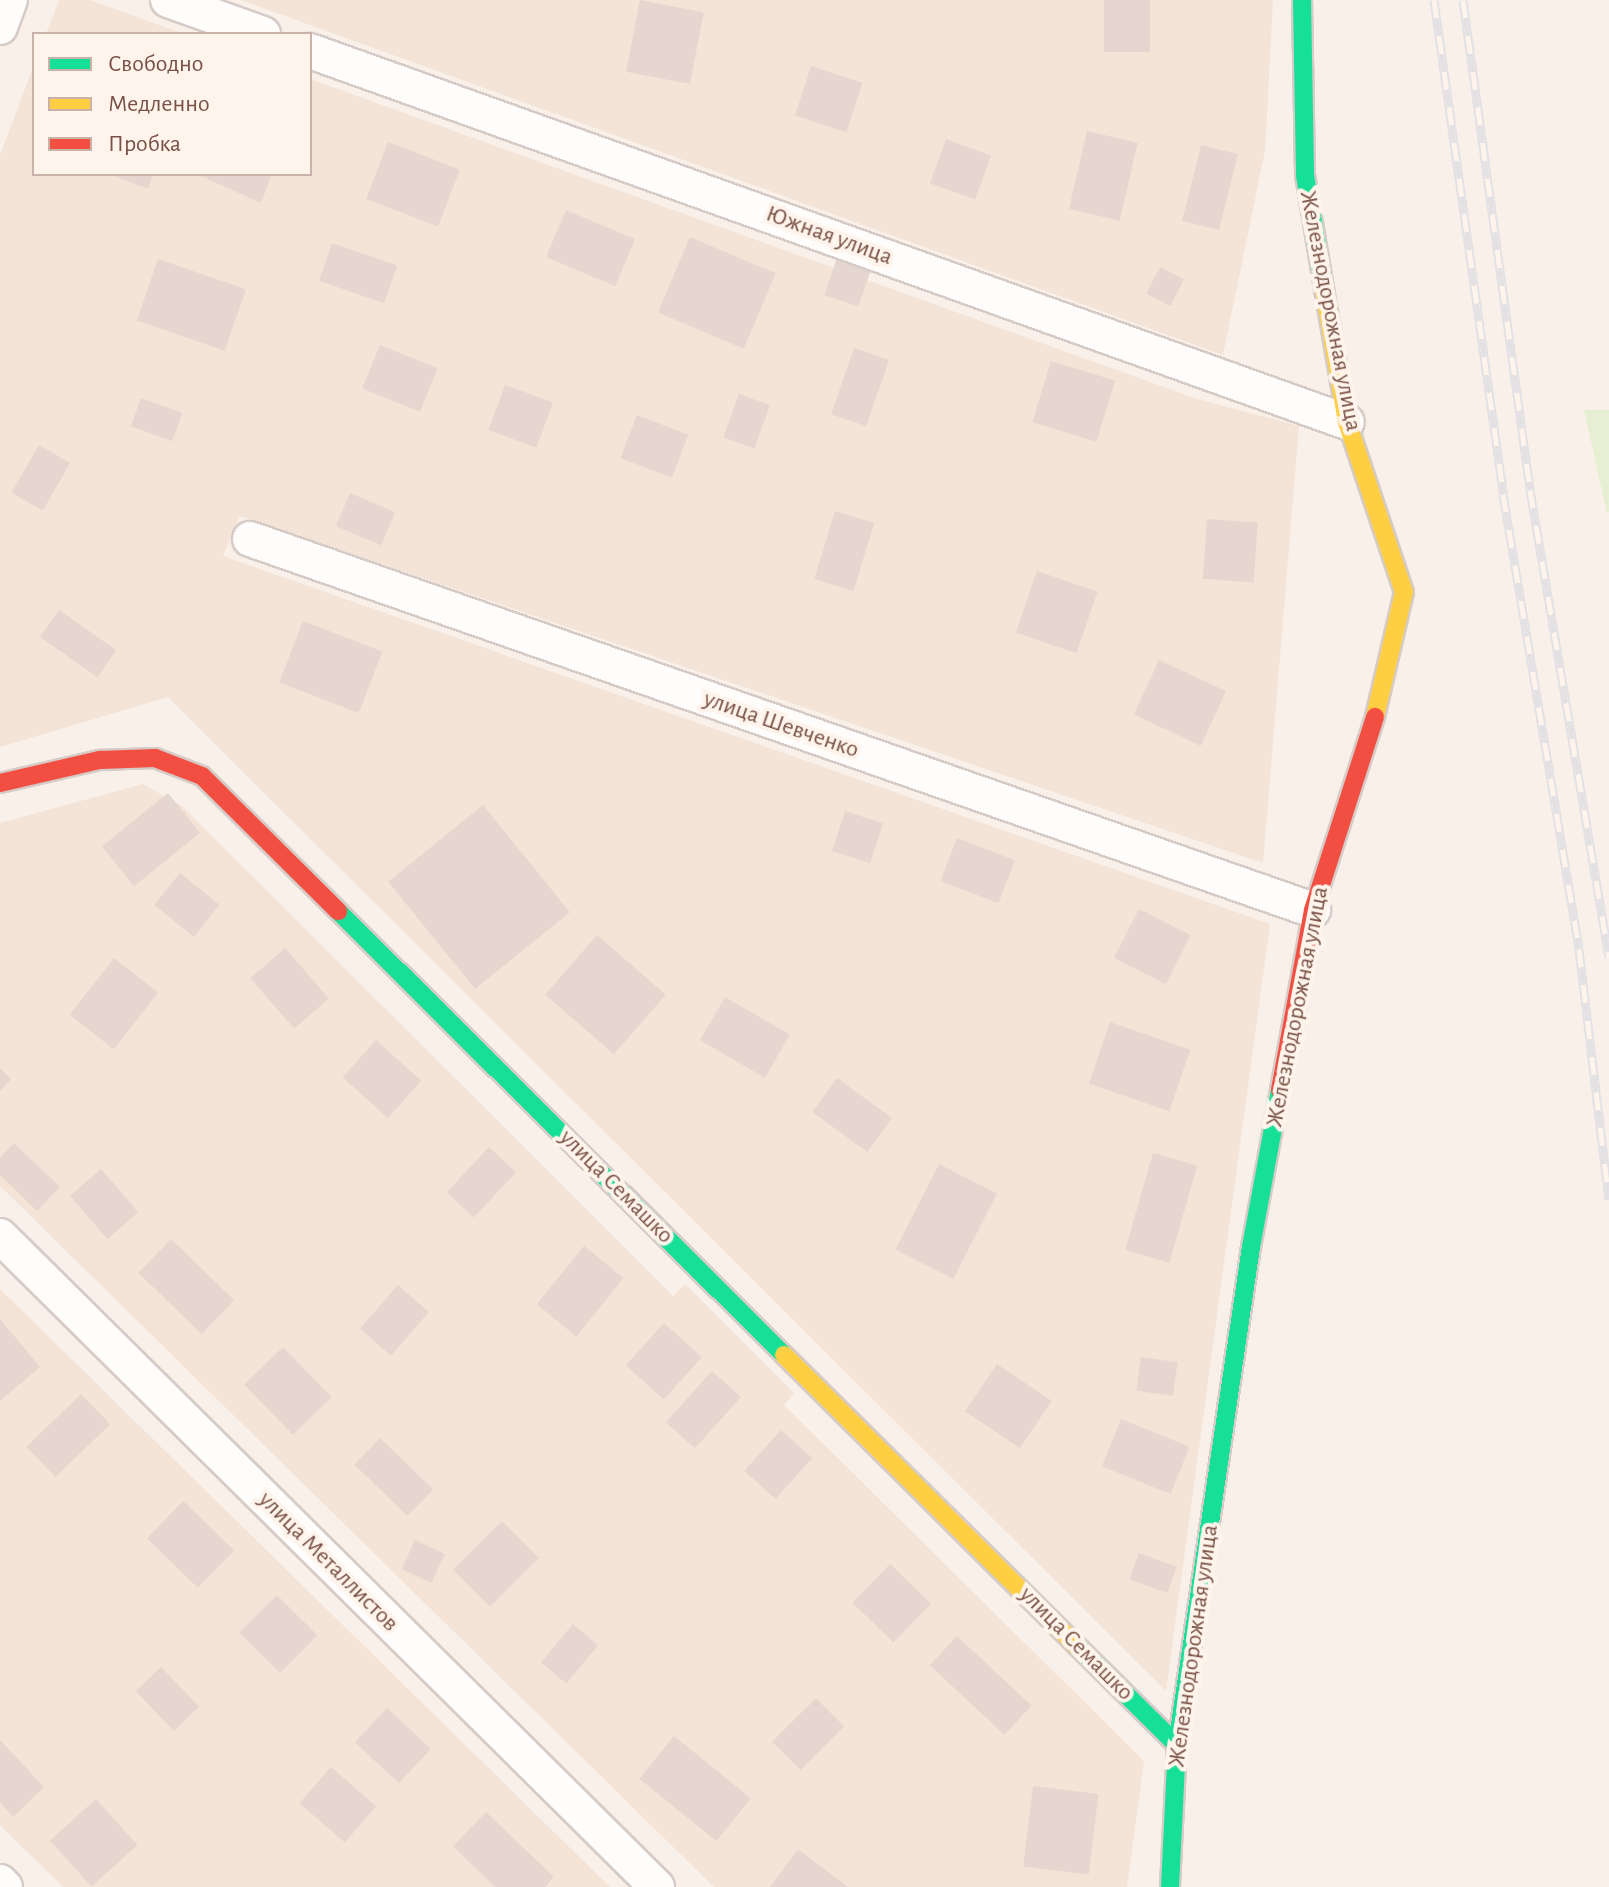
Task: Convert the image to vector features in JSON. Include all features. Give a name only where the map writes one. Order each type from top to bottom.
[{"type":"street","points":[[0,27],[10,0]]},
{"type":"street","points":[[168,0],[257,32]]},
{"type":"street","name":"Железнодорожная улица","points":[[1170,1887],[1177,1745],[1251,1247],[1313,910],[1371,734],[1404,592],[1347,422],[1305,175],[1302,0]]},
{"type":"street","name":"Южная улица","points":[[312,52],[1347,422]]},
{"type":"street","name":"улица Шевченко","points":[[250,539],[1313,910]]},
{"type":"street","name":"улица Семашко","points":[[0,783],[100,760],[155,758],[202,776],[1177,1745]]},
{"type":"street","name":"улица Металлистов","points":[[0,1236],[657,1887]]},
{"type":"street","points":[[0,1882],[5,1887]]},
{"type":"shaded area","points":[[59,0],[90,0],[178,32],[47,32]]},
{"type":"shaded area","points":[[241,0],[1273,0],[1265,151],[1223,355]]},
{"type":"shaded area","points":[[32,70],[32,176],[312,176],[312,80],[1197,399],[1299,426],[1263,863],[240,516],[223,556],[1270,924],[1166,1691],[168,697],[0,747],[0,155]]},
{"type":"shaded area","points":[[143,784],[183,807],[673,1296],[685,1284],[794,1393],[784,1405],[1144,1761],[1127,1887],[714,1887],[0,1186],[0,823]]},
{"type":"shaded area","points":[[0,1289],[610,1887],[63,1887],[0,1825]]},
{"type":"green space","points":[[1584,410],[1609,410],[1607,513]]},
{"type":"building","points":[[640,0],[704,12],[690,84],[626,72]]},
{"type":"building","points":[[1104,0],[1150,0],[1150,52],[1104,52]]},
{"type":"building","points":[[811,66],[862,83],[846,132],[795,115]]},
{"type":"building","points":[[1087,131],[1138,143],[1120,221],[1069,209]]},
{"type":"building","points":[[946,139],[991,155],[975,200],[930,183]]},
{"type":"building","points":[[388,142],[460,170],[438,227],[366,199]]},
{"type":"building","points":[[1201,145],[1238,154],[1219,230],[1182,221]]},
{"type":"building","points":[[114,176],[152,176],[148,189]]},
{"type":"building","points":[[200,176],[271,176],[261,203]]},
{"type":"building","points":[[566,210],[635,239],[615,286],[546,257]]},
{"type":"building","points":[[690,237],[776,273],[744,349],[658,312]]},
{"type":"building","points":[[332,243],[397,265],[384,303],[319,281]]},
{"type":"building","points":[[837,258],[871,270],[858,307],[824,295]]},
{"type":"building","points":[[158,259],[246,289],[225,351],[137,320]]},
{"type":"building","points":[[1160,267],[1184,279],[1170,306],[1146,294]]},
{"type":"building","points":[[380,345],[437,368],[420,412],[362,389]]},
{"type":"building","points":[[854,348],[889,360],[866,426],[831,414]]},
{"type":"building","points":[[1051,361],[1115,381],[1096,442],[1032,422]]},
{"type":"building","points":[[505,385],[553,402],[537,448],[489,430]]},
{"type":"building","points":[[739,394],[770,405],[754,449],[723,437]]},
{"type":"building","points":[[141,398],[182,413],[172,441],[131,426]]},
{"type":"building","points":[[637,415],[688,435],[672,478],[621,458]]},
{"type":"building","points":[[39,445],[70,463],[43,511],[12,493]]},
{"type":"building","points":[[350,493],[395,512],[381,545],[336,526]]},
{"type":"building","points":[[835,511],[874,523],[853,591],[814,579]]},
{"type":"building","points":[[1207,519],[1258,523],[1254,582],[1203,579]]},
{"type":"building","points":[[1037,571],[1098,592],[1076,653],[1016,632]]},
{"type":"building","points":[[59,610],[116,650],[97,677],[40,637]]},
{"type":"building","points":[[303,621],[382,651],[359,713],[279,683]]},
{"type":"building","points":[[1159,660],[1226,691],[1201,746],[1134,714]]},
{"type":"building","points":[[168,793],[200,833],[134,886],[102,846]]},
{"type":"building","points":[[483,805],[570,912],[475,989],[388,882]]},
{"type":"building","points":[[845,811],[883,823],[870,863],[832,851]]},
{"type":"building","points":[[957,838],[1015,860],[998,903],[941,881]]},
{"type":"building","points":[[180,873],[220,905],[194,937],[154,905]]},
{"type":"building","points":[[1139,909],[1191,935],[1166,984],[1114,958]]},
{"type":"building","points":[[597,935],[666,995],[614,1054],[545,995]]},
{"type":"building","points":[[285,948],[329,999],[294,1029],[250,978]]},
{"type":"building","points":[[114,958],[158,992],[114,1049],[70,1015]]},
{"type":"building","points":[[725,997],[790,1034],[765,1078],[700,1040]]},
{"type":"building","points":[[1110,1022],[1190,1050],[1169,1111],[1089,1083]]},
{"type":"building","points":[[376,1040],[421,1081],[388,1118],[343,1077]]},
{"type":"building","points":[[0,1068],[11,1079],[0,1091]]},
{"type":"building","points":[[837,1078],[892,1118],[867,1152],[812,1112]]},
{"type":"building","points":[[14,1143],[60,1187],[37,1211],[0,1175],[0,1158]]},
{"type":"building","points":[[489,1147],[516,1172],[474,1218],[447,1192]]},
{"type":"building","points":[[1153,1153],[1197,1166],[1169,1263],[1125,1250]]},
{"type":"building","points":[[939,1164],[997,1194],[953,1279],[895,1250]]},
{"type":"building","points":[[101,1169],[138,1212],[107,1239],[70,1196]]},
{"type":"building","points":[[171,1239],[234,1300],[202,1334],[138,1273]]},
{"type":"building","points":[[584,1246],[624,1278],[576,1336],[537,1304]]},
{"type":"building","points":[[398,1285],[429,1312],[391,1356],[360,1329]]},
{"type":"building","points":[[0,1319],[40,1367],[0,1401]]},
{"type":"building","points":[[664,1323],[702,1357],[664,1399],[626,1365]]},
{"type":"building","points":[[283,1347],[332,1397],[293,1435],[244,1385]]},
{"type":"building","points":[[1141,1357],[1178,1362],[1173,1396],[1136,1391]]},
{"type":"building","points":[[997,1364],[1052,1401],[1020,1448],[965,1411]]},
{"type":"building","points":[[712,1371],[741,1397],[695,1448],[666,1422]]},
{"type":"building","points":[[81,1394],[110,1424],[56,1477],[26,1447]]},
{"type":"building","points":[[1121,1419],[1190,1447],[1171,1494],[1102,1466]]},
{"type":"building","points":[[781,1430],[812,1458],[775,1499],[744,1471]]},
{"type":"building","points":[[380,1438],[433,1489],[408,1516],[354,1465]]},
{"type":"building","points":[[183,1501],[234,1550],[198,1588],[147,1538]]},
{"type":"building","points":[[502,1521],[539,1558],[490,1607],[453,1570]]},
{"type":"building","points":[[415,1540],[445,1554],[431,1583],[401,1569]]},
{"type":"building","points":[[1139,1553],[1177,1567],[1167,1593],[1129,1579]]},
{"type":"building","points":[[890,1564],[931,1604],[893,1642],[852,1603]]},
{"type":"building","points":[[277,1595],[317,1635],[280,1673],[240,1632]]},
{"type":"building","points":[[573,1624],[598,1645],[566,1684],[541,1662]]},
{"type":"building","points":[[957,1636],[1032,1706],[1004,1735],[930,1665]]},
{"type":"building","points":[[161,1667],[199,1707],[174,1731],[136,1691]]},
{"type":"building","points":[[816,1698],[844,1726],[800,1770],[772,1742]]},
{"type":"building","points":[[387,1708],[431,1749],[399,1783],[355,1742]]},
{"type":"building","points":[[674,1736],[751,1798],[716,1841],[639,1779]]},
{"type":"building","points":[[0,1740],[44,1787],[13,1817],[0,1802]]},
{"type":"building","points":[[331,1767],[376,1806],[345,1843],[300,1803]]},
{"type":"building","points":[[1033,1786],[1099,1794],[1089,1874],[1023,1866]]},
{"type":"building","points":[[96,1799],[137,1845],[91,1887],[50,1840]]},
{"type":"building","points":[[486,1812],[554,1877],[545,1887],[495,1887],[453,1846]]},
{"type":"building","points":[[798,1849],[848,1887],[770,1887]]},
{"type":"railway","points":[[1434,0],[1503,494],[1579,949],[1609,1199]]},
{"type":"railway","points":[[1463,0],[1530,490],[1609,957]]},
{"type":"traffic: fast","points":[[1302,0],[1305,175],[1322,277]]},
{"type":"traffic: fast","points":[[338,911],[784,1355]]},
{"type":"traffic: fast","points":[[1170,1887],[1177,1745],[1251,1247],[1280,1090]]},
{"type":"traffic: fast","points":[[1077,1646],[1177,1745]]},
{"type":"traffic: slow","points":[[1322,277],[1347,422],[1404,592],[1375,717]]},
{"type":"traffic: slow","points":[[784,1355],[1077,1646]]},
{"type":"traffic: jam","points":[[1280,1090],[1313,910],[1375,717]]},
{"type":"traffic: jam","points":[[0,783],[100,760],[155,758],[202,776],[338,911]]}]
